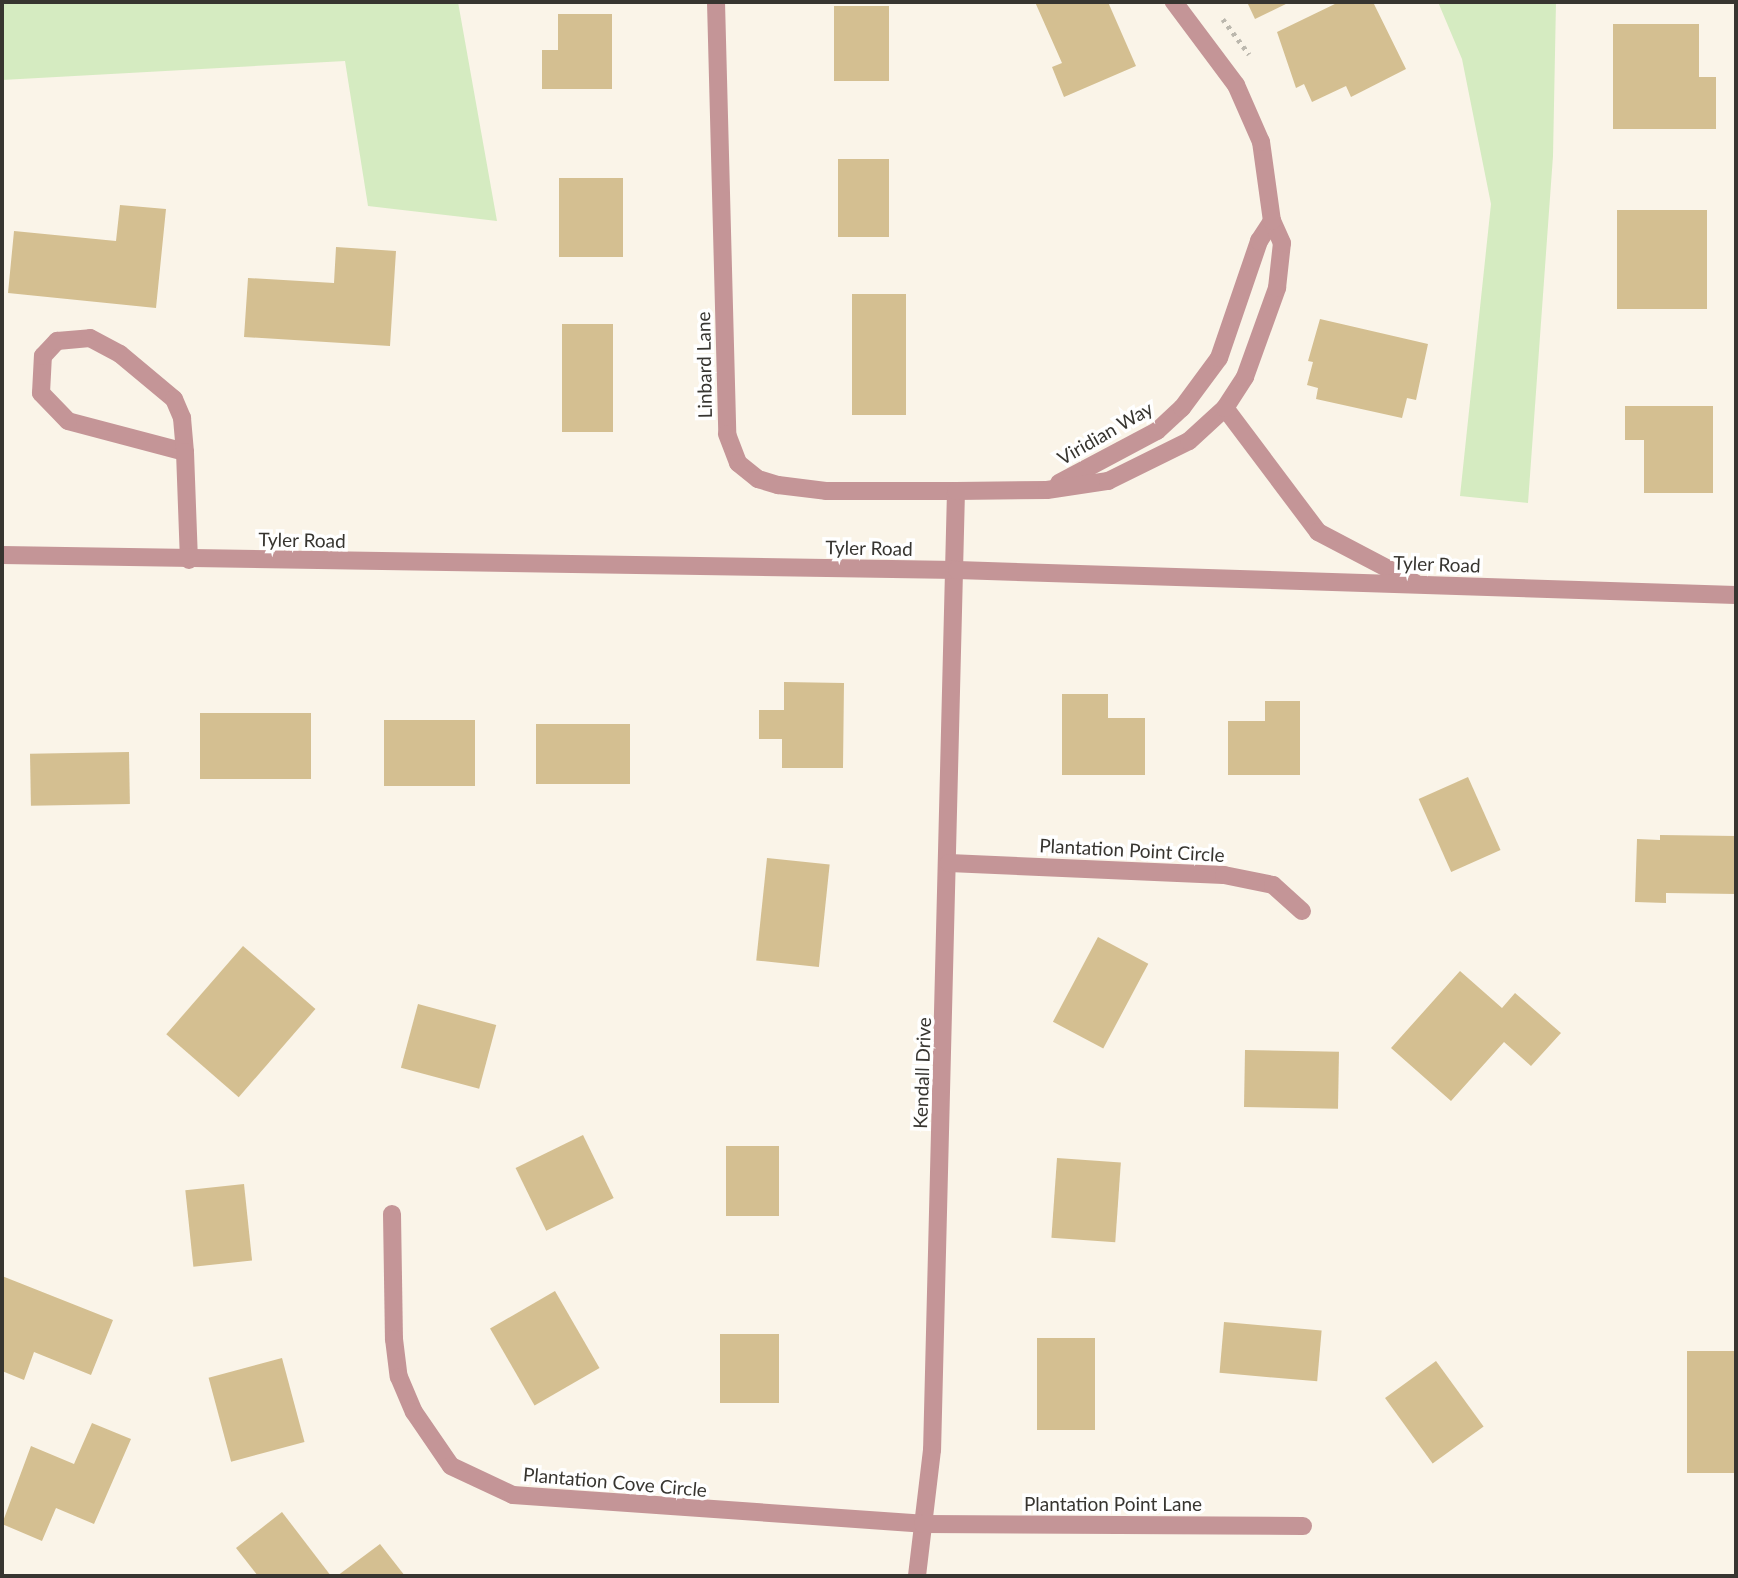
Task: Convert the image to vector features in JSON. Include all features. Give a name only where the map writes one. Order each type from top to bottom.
[{"type":"street","name":"Linbard Lane","points":[[716,2],[727,434],[738,463],[758,479],[778,485],[825,491],[956,491]]},
{"type":"street","name":"Viridian Way","points":[[956,491],[1047,490],[1108,481],[1151,464],[1189,441],[1225,408],[1245,377],[1277,288],[1282,243],[1272,222],[1261,142],[1237,85],[1174,2]]},
{"type":"street","name":"Viridian Way","points":[[1047,490],[1157,431],[1182,408],[1219,358],[1259,241],[1272,222]]},
{"type":"street","points":[[185,452],[68,421],[41,393],[43,356],[57,341],[90,338],[120,354],[174,399],[185,452],[190,560]]},
{"type":"street","points":[[1225,408],[1318,532],[1418,585]]},
{"type":"street","points":[[956,491],[957,570]]},
{"type":"street","name":"Tyler Road","points":[[2,555],[957,570],[1736,595]]},
{"type":"street","name":"Kendall Drive","points":[[917,1576],[932,1450],[957,570]]},
{"type":"street","name":"Plantation Point Circle","points":[[949,863],[1224,875],[1273,884],[1303,911]]},
{"type":"street","name":"Plantation Cove Circle","points":[[392,1214],[399,1377],[414,1412],[451,1466],[513,1495],[923,1524]]},
{"type":"street","name":"Plantation Point Lane","points":[[923,1524],[1303,1526]]},
{"type":"green space","points":[[2,2],[458,2],[497,221],[368,206],[345,61],[2,80]]},
{"type":"green space","points":[[1438,2],[1556,2],[1553,156],[1528,503],[1460,496],[1491,204],[1462,59]]},
{"type":"building","points":[[1035,2],[1108,2],[1136,66],[1064,97],[1052,67],[1062,63]]},
{"type":"building","points":[[1247,2],[1290,2],[1255,19]]},
{"type":"building","points":[[1339,2],[1373,2],[1406,69],[1351,97],[1346,86],[1312,102],[1304,84],[1296,88],[1277,32]]},
{"type":"building","points":[[834,6],[889,6],[889,81],[834,81]]},
{"type":"building","points":[[558,14],[612,14],[612,89],[542,89],[542,50],[558,50]]},
{"type":"building","points":[[1613,24],[1699,24],[1699,77],[1716,77],[1716,129],[1613,129]]},
{"type":"building","points":[[838,159],[889,159],[889,237],[838,237]]},
{"type":"building","points":[[559,178],[623,178],[623,257],[559,257]]},
{"type":"building","points":[[120,205],[166,209],[156,308],[8,293],[14,231],[116,241]]},
{"type":"building","points":[[1617,210],[1707,210],[1707,309],[1617,309]]},
{"type":"building","points":[[336,247],[396,251],[390,346],[244,337],[248,278],[334,283]]},
{"type":"building","points":[[852,294],[906,294],[906,415],[852,415]]},
{"type":"building","points":[[1320,319],[1428,344],[1416,400],[1407,398],[1402,418],[1316,399],[1318,388],[1307,385],[1313,362],[1308,361]]},
{"type":"building","points":[[562,324],[613,324],[613,432],[562,432]]},
{"type":"building","points":[[1625,406],[1713,406],[1713,493],[1644,493],[1644,440],[1625,440]]},
{"type":"building","points":[[784,682],[844,683],[843,768],[782,768],[782,739],[759,739],[759,710],[784,710]]},
{"type":"building","points":[[1062,694],[1108,694],[1108,718],[1145,718],[1145,775],[1062,775]]},
{"type":"building","points":[[1265,701],[1300,701],[1300,775],[1228,775],[1228,721],[1265,721]]},
{"type":"building","points":[[200,713],[311,713],[311,779],[200,779]]},
{"type":"building","points":[[384,720],[475,720],[475,786],[384,786]]},
{"type":"building","points":[[536,724],[630,724],[630,784],[536,784]]},
{"type":"building","points":[[129,752],[130,804],[31,806],[30,754]]},
{"type":"building","points":[[1468,777],[1501,850],[1451,872],[1419,799]]},
{"type":"building","points":[[1660,835],[1736,836],[1736,894],[1666,893],[1666,903],[1635,902],[1637,839],[1660,840]]},
{"type":"building","points":[[767,858],[830,865],[819,967],[756,960]]},
{"type":"building","points":[[1098,937],[1148,964],[1103,1049],[1053,1022]]},
{"type":"building","points":[[243,946],[315,1009],[239,1097],[166,1034]]},
{"type":"building","points":[[1460,971],[1502,1008],[1515,993],[1561,1033],[1531,1066],[1504,1042],[1451,1101],[1391,1048]]},
{"type":"building","points":[[418,1004],[496,1025],[479,1089],[401,1068]]},
{"type":"building","points":[[1245,1050],[1339,1052],[1338,1109],[1244,1107]]},
{"type":"building","points":[[583,1135],[614,1198],[546,1231],[516,1168]]},
{"type":"building","points":[[726,1146],[779,1146],[779,1216],[726,1216]]},
{"type":"building","points":[[1057,1158],[1121,1162],[1115,1242],[1051,1238]]},
{"type":"building","points":[[244,1184],[252,1261],[193,1267],[185,1190]]},
{"type":"building","points":[[2,1276],[113,1320],[91,1375],[34,1352],[24,1380],[2,1371]]},
{"type":"building","points":[[555,1291],[600,1368],[535,1406],[490,1328]]},
{"type":"building","points":[[1224,1322],[1322,1331],[1317,1381],[1220,1373]]},
{"type":"building","points":[[720,1334],[779,1334],[779,1403],[720,1403]]},
{"type":"building","points":[[1037,1338],[1095,1338],[1095,1430],[1037,1430]]},
{"type":"building","points":[[1687,1351],[1735,1351],[1735,1473],[1687,1473]]},
{"type":"building","points":[[282,1358],[305,1442],[231,1462],[209,1378]]},
{"type":"building","points":[[1436,1361],[1484,1427],[1433,1464],[1385,1398]]},
{"type":"building","points":[[92,1423],[131,1439],[94,1524],[56,1508],[42,1541],[2,1524],[31,1446],[74,1464]]},
{"type":"building","points":[[282,1512],[331,1576],[258,1576],[236,1548]]},
{"type":"building","points":[[380,1544],[405,1576],[337,1576]]}]
